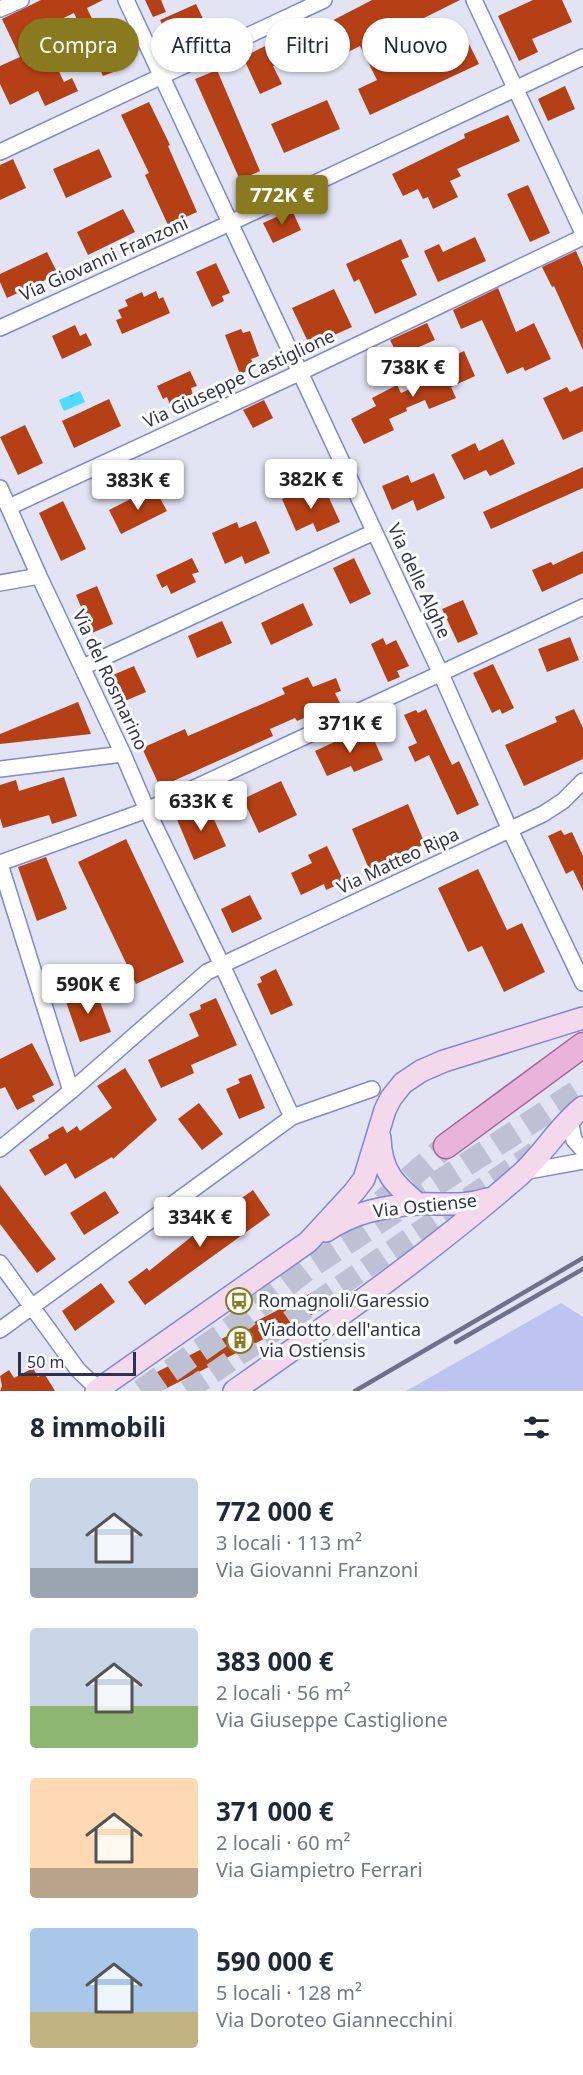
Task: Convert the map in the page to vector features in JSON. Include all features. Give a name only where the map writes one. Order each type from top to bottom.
[{"type":"main road","points":[[97,1390],[308,1242],[364,1179],[385,1110],[403,1083],[421,1071],[444,1061],[583,1018]]},
{"type":"main road","points":[[446,1146],[583,1045]]},
{"type":"main road","name":"Via Ostiense","points":[[308,1242],[339,1222],[360,1213],[418,1204],[469,1204],[494,1197],[524,1172],[576,1113]]},
{"type":"main road","points":[[380,1127],[380,1152],[384,1167],[401,1189],[418,1204]]},
{"type":"main road","points":[[234,1391],[414,1262],[494,1197]]},
{"type":"street","points":[[0,9],[21,0]]},
{"type":"street","name":"Via delle Alghe","points":[[126,0],[301,372],[441,674],[510,830],[583,983]]},
{"type":"street","points":[[0,152],[324,0]]},
{"type":"street","points":[[474,0],[583,233]]},
{"type":"street","name":"Via Giovanni Franzoni","points":[[0,328],[583,57]]},
{"type":"street","name":"Via Giuseppe Castiglione","points":[[9,507],[301,372],[583,237]]},
{"type":"street","name":"Via del Rosmarino","points":[[0,488],[147,810],[292,1117]]},
{"type":"street","points":[[83,667],[374,532]]},
{"type":"street","points":[[0,583],[39,576]]},
{"type":"street","points":[[71,1091],[0,864],[147,810],[583,607]]},
{"type":"street","points":[[0,769],[123,754]]},
{"type":"street","name":"Via Matteo Ripa","points":[[0,1149],[71,1091],[207,972],[510,830],[559,805],[583,781]]},
{"type":"street","points":[[0,1330],[292,1117],[372,1089]]},
{"type":"street","points":[[576,1113],[574,1140],[583,1149]]},
{"type":"street","points":[[524,1172],[583,1161]]},
{"type":"street","points":[[0,1263],[78,1370],[97,1390]]},
{"type":"shaded area","points":[[561,1303],[583,1317],[583,1391],[406,1391]]},
{"type":"water","points":[[80,391],[85,402],[64,411],[59,400]]},
{"type":"building","points":[[41,0],[103,0],[87,8],[92,18],[76,18],[74,13],[64,18],[18,18],[18,53],[2,19]]},
{"type":"building","points":[[145,0],[161,0],[166,12],[153,17]]},
{"type":"building","points":[[372,0],[460,0],[424,18],[362,18],[362,50],[360,46],[350,51],[350,18],[337,18]]},
{"type":"building","points":[[533,0],[562,0],[572,22],[532,39],[538,52],[519,61],[498,16]]},
{"type":"building","points":[[196,4],[203,18],[164,18]]},
{"type":"building","points":[[469,44],[479,64],[469,69]]},
{"type":"building","points":[[265,46],[265,72],[276,72],[282,84],[260,94],[250,72],[253,72],[253,52]]},
{"type":"building","points":[[18,58],[18,72],[59,72],[64,82],[72,78],[78,91],[45,106],[38,91],[10,105],[0,84],[0,66]]},
{"type":"building","points":[[101,72],[113,72],[103,76]]},
{"type":"building","points":[[218,72],[260,171],[240,180],[195,79]]},
{"type":"building","points":[[373,72],[462,72],[370,115],[358,89],[377,80]]},
{"type":"building","points":[[565,86],[575,109],[548,121],[538,99]]},
{"type":"building","points":[[327,100],[340,129],[284,153],[271,124]]},
{"type":"building","points":[[149,102],[170,145],[168,146],[197,212],[168,225],[145,175],[149,173],[121,115]]},
{"type":"building","points":[[508,115],[520,141],[457,169],[461,176],[450,181],[458,197],[433,209],[428,197],[423,199],[418,189],[403,196],[392,174],[465,138],[464,134]]},
{"type":"building","points":[[99,149],[112,177],[66,198],[53,169]]},
{"type":"building","points":[[13,159],[26,188],[0,200],[0,165]]},
{"type":"building","points":[[528,185],[550,233],[530,242],[507,194]]},
{"type":"building","points":[[123,209],[135,232],[88,255],[77,232]]},
{"type":"building","points":[[292,210],[301,230],[273,243],[263,223]]},
{"type":"building","points":[[475,237],[486,261],[438,282],[424,251],[439,244],[443,252]]},
{"type":"building","points":[[401,239],[409,257],[401,260],[417,295],[375,314],[359,279],[354,282],[346,264]]},
{"type":"building","points":[[576,251],[583,267],[583,350],[554,286],[552,287],[542,267]]},
{"type":"building","points":[[47,252],[58,274],[7,298],[0,282],[0,274]]},
{"type":"building","points":[[216,263],[230,293],[222,296],[224,301],[212,307],[196,272]]},
{"type":"building","points":[[498,288],[516,332],[534,323],[551,359],[525,371],[523,367],[507,374],[482,320],[461,329],[453,310]]},
{"type":"building","points":[[334,289],[352,327],[310,346],[292,308]]},
{"type":"building","points":[[156,291],[159,299],[163,297],[170,313],[122,334],[116,320],[122,318],[118,310],[128,306],[125,300],[142,292],[144,297]]},
{"type":"building","points":[[427,323],[435,340],[398,356],[390,340]]},
{"type":"building","points":[[75,325],[80,336],[86,333],[92,345],[62,359],[52,336]]},
{"type":"building","points":[[241,329],[243,333],[250,331],[259,356],[251,359],[255,368],[240,374],[225,335]]},
{"type":"building","points":[[464,351],[475,376],[451,387],[456,398],[429,409],[425,400],[406,408],[407,411],[389,419],[394,430],[364,444],[351,419],[376,406],[372,398],[397,385],[401,393],[441,375],[436,364]]},
{"type":"building","points":[[190,371],[197,386],[191,388],[193,395],[170,405],[167,397],[163,399],[157,386]]},
{"type":"building","points":[[583,386],[583,431],[563,440],[543,398],[567,387],[570,392]]},
{"type":"building","points":[[109,399],[121,426],[74,448],[62,421]]},
{"type":"building","points":[[264,400],[273,418],[253,428],[243,410]]},
{"type":"building","points":[[25,425],[43,463],[18,475],[0,437]]},
{"type":"building","points":[[503,439],[515,464],[490,476],[486,470],[464,480],[451,455],[475,443],[479,451]]},
{"type":"building","points":[[583,467],[583,488],[491,529],[483,512]]},
{"type":"building","points":[[434,473],[445,498],[417,511],[413,500],[392,510],[382,486],[408,475],[411,483]]},
{"type":"building","points":[[154,487],[167,511],[121,534],[109,510]]},
{"type":"building","points":[[306,489],[309,495],[325,489],[340,522],[317,532],[313,523],[296,531],[282,499]]},
{"type":"building","points":[[63,501],[86,549],[61,561],[39,513]]},
{"type":"building","points":[[256,521],[270,553],[245,564],[242,556],[225,564],[212,533],[237,522],[239,528]]},
{"type":"building","points":[[583,551],[583,573],[542,592],[532,570],[551,562],[553,565]]},
{"type":"building","points":[[192,558],[199,572],[192,574],[196,582],[171,594],[167,585],[162,588],[156,575]]},
{"type":"building","points":[[354,558],[371,594],[350,604],[333,568]]},
{"type":"building","points":[[97,586],[113,624],[92,633],[76,595]]},
{"type":"building","points":[[463,600],[478,634],[458,643],[442,609]]},
{"type":"building","points":[[303,603],[313,625],[271,645],[261,623]]},
{"type":"building","points":[[222,621],[232,643],[197,658],[188,636]]},
{"type":"building","points":[[570,637],[579,660],[547,672],[538,649]]},
{"type":"building","points":[[383,638],[386,645],[396,640],[409,666],[397,671],[400,677],[388,682],[371,644]]},
{"type":"building","points":[[493,664],[514,708],[502,714],[500,709],[492,713],[473,673]]},
{"type":"building","points":[[134,666],[146,692],[125,701],[113,675]]},
{"type":"building","points":[[308,677],[313,687],[336,678],[341,691],[335,693],[340,703],[297,721],[295,718],[270,729],[273,736],[160,787],[142,748],[185,729],[188,736],[285,694],[282,688]]},
{"type":"building","points":[[78,702],[91,734],[0,744],[0,734]]},
{"type":"building","points":[[426,709],[452,765],[459,761],[479,805],[457,815],[429,755],[415,762],[408,747],[417,743],[404,715]]},
{"type":"building","points":[[574,709],[583,728],[583,759],[524,786],[505,745],[557,722],[555,717]]},
{"type":"building","points":[[370,731],[383,760],[354,772],[351,766],[327,776],[315,751],[345,737],[347,741]]},
{"type":"building","points":[[64,777],[77,816],[52,824],[49,815],[3,828],[0,818],[0,785],[16,780],[19,791]]},
{"type":"building","points":[[281,781],[297,815],[259,833],[243,799]]},
{"type":"building","points":[[207,804],[226,846],[194,860],[176,817]]},
{"type":"building","points":[[408,804],[425,844],[369,869],[352,829]]},
{"type":"building","points":[[561,830],[564,835],[572,832],[583,856],[583,891],[573,870],[566,874],[548,836]]},
{"type":"building","points":[[126,839],[184,962],[136,984],[78,862]]},
{"type":"building","points":[[327,846],[344,882],[326,890],[324,884],[301,895],[291,873],[312,863],[308,855]]},
{"type":"building","points":[[46,857],[67,909],[37,921],[18,867]]},
{"type":"building","points":[[478,869],[507,930],[522,923],[545,972],[504,992],[482,946],[468,952],[438,888]]},
{"type":"building","points":[[250,895],[262,919],[232,933],[221,909]]},
{"type":"building","points":[[276,969],[293,1005],[271,1015],[257,984],[262,982],[260,977]]},
{"type":"building","points":[[95,988],[111,1032],[80,1042],[65,999]]},
{"type":"building","points":[[216,998],[237,1045],[191,1065],[194,1073],[161,1088],[148,1060],[199,1036],[189,1014],[201,1009],[200,1005]]},
{"type":"building","points":[[32,1043],[54,1085],[32,1096],[35,1101],[17,1110],[5,1087],[0,1089],[0,1059]]},
{"type":"building","points":[[125,1068],[157,1120],[113,1159],[112,1157],[75,1179],[66,1163],[45,1176],[29,1150],[63,1126],[67,1133],[77,1126],[80,1131],[112,1108],[97,1086]]},
{"type":"building","points":[[251,1074],[265,1108],[239,1119],[226,1089],[240,1083],[238,1079]]},
{"type":"building","points":[[199,1103],[223,1134],[202,1150],[178,1119]]},
{"type":"building","points":[[0,1185],[56,1259],[37,1273],[0,1224]]},
{"type":"building","points":[[253,1190],[270,1215],[145,1305],[128,1282],[147,1268],[149,1271],[196,1233],[198,1236],[229,1215],[225,1210]]},
{"type":"building","points":[[105,1191],[119,1213],[84,1235],[70,1213]]},
{"type":"building","points":[[101,1283],[115,1302],[75,1331],[62,1311]]},
{"type":"building","name":"Viadotto dell'antica via Ostiensis","points":[[313,1292],[323,1309],[165,1389],[157,1372]]},
{"type":"building","points":[[33,1368],[38,1377],[44,1373],[55,1391],[0,1391],[2,1386],[0,1376],[9,1370],[14,1378]]},
{"type":"tunnel","points":[[141,1391],[222,1335],[311,1266],[583,1088]]},
{"type":"tunnel","points":[[382,1202],[446,1146]]},
{"type":"tunnel","points":[[187,1391],[535,1152]]},
{"type":"railway","points":[[355,1391],[583,1258]]},
{"type":"railway","points":[[456,1342],[583,1269]]},
{"type":"place","name":"Romagnoli/Garessio","points":[[239,1301]]},
{"type":"place","name":"Viadotto dell'antica via Ostiensis","points":[[240,1340]]}]
